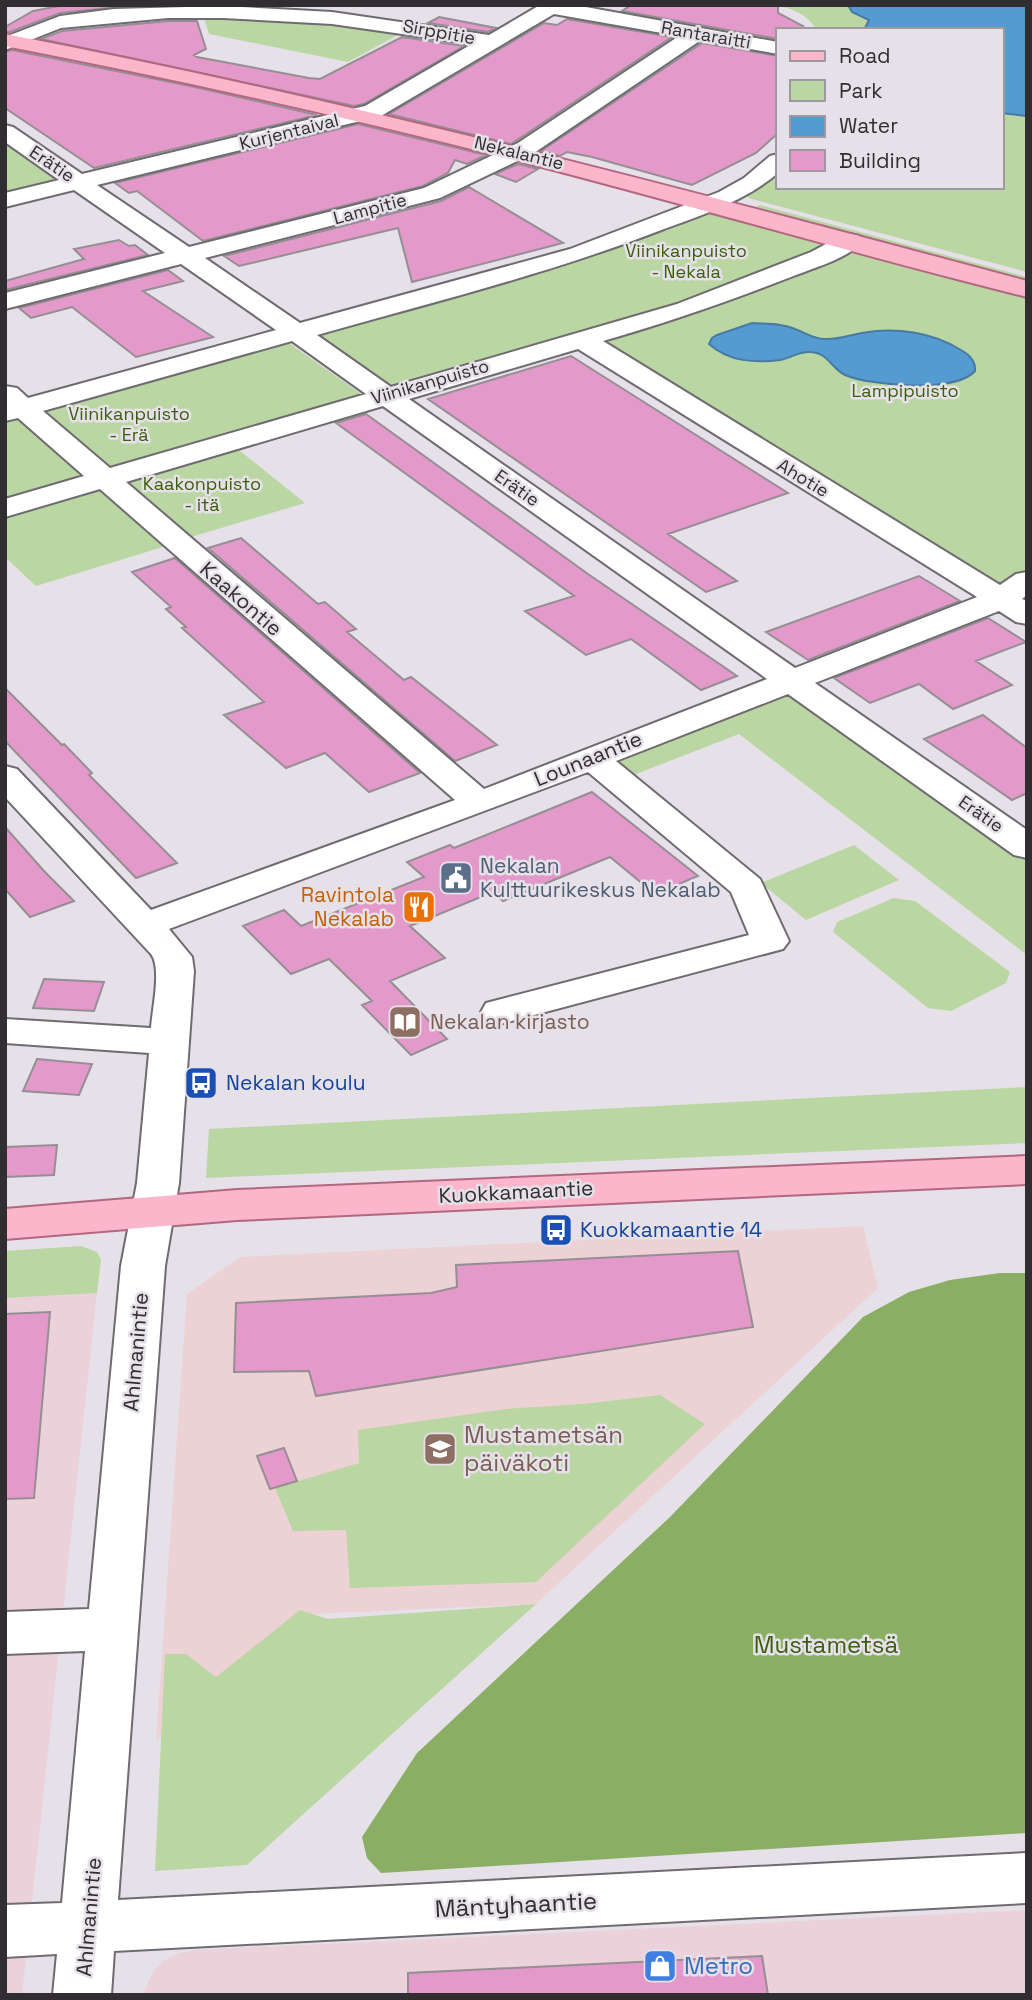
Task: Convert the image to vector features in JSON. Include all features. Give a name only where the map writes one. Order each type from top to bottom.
[{"type":"main road","name":"Nekalantie","points":[[8,42],[167,72],[519,152],[1027,289]]},
{"type":"main road","name":"Kuokkamaantie","points":[[5,1224],[153,1211],[509,1191],[1027,1170]]},
{"type":"street","name":"Sirppitie","points":[[8,42],[56,22],[88,16],[214,6],[323,12],[494,42]]},
{"type":"street","name":"Rantaraitti","points":[[551,7],[776,48]]},
{"type":"street","name":"Kurjentaival","points":[[5,200],[373,111],[551,7]]},
{"type":"street","name":"Lampitie","points":[[5,301],[432,193],[519,152],[698,33]]},
{"type":"street","name":"Erätie","points":[[5,132],[296,332],[1027,847]]},
{"type":"street","points":[[11,404],[296,332],[579,254],[711,204],[740,190],[776,163]]},
{"type":"street","name":"Viinikanpuisto","points":[[5,508],[685,309],[820,257],[849,241]]},
{"type":"street","name":"Ahotie","points":[[581,339],[1018,598]]},
{"type":"street","name":"Kaakontie","points":[[11,404],[479,803]]},
{"type":"street","name":"Lounaantie","points":[[143,926],[479,803],[792,681],[1018,598]]},
{"type":"street","points":[[500,1012],[771,941],[747,887],[591,758]]},
{"type":"street","name":"Ahlmanintie","points":[[5,776],[164,946],[174,962],[158,1183],[143,1266],[82,1995]]},
{"type":"street","points":[[5,1031],[169,1042]]},
{"type":"street","points":[[5,1633],[114,1629]]},
{"type":"street","name":"Mäntyhaantie","points":[[5,1931],[1027,1878]]},
{"type":"shaded area","name":"Mustametsän päiväkoti","points":[[863,1226],[878,1288],[536,1604],[311,1614],[156,1741],[187,1294],[240,1257]]},
{"type":"shaded area","points":[[97,1293],[22,1995],[5,1995],[5,1298]]},
{"type":"shaded area","points":[[1027,1910],[1027,1995],[143,1995],[152,1973],[163,1961],[179,1953],[196,1950]]},
{"type":"green space","points":[[774,5],[848,5],[857,15],[869,21],[865,28],[815,28],[809,20],[787,8]]},
{"type":"green space","points":[[201,8],[407,30],[348,62],[209,34]]},
{"type":"green space","points":[[1004,113],[1027,116],[1027,272],[748,198],[748,191],[776,170],[776,189],[1004,189]]},
{"type":"green space","points":[[5,139],[57,176],[57,181],[5,197]]},
{"type":"green space","points":[[760,205],[1027,277],[1027,282],[753,208]]},
{"type":"green space","name":"Viinikanpuisto - Nekala","points":[[710,211],[832,244],[702,297],[390,389],[308,332]]},
{"type":"green space","name":"Lampipuisto","points":[[848,251],[1027,298],[1027,570],[1005,585],[989,584],[602,341]]},
{"type":"green space","name":"Viinikanpuisto - Erä","points":[[286,341],[364,396],[106,471],[34,410]]},
{"type":"green space","points":[[18,415],[90,477],[5,501],[5,418]]},
{"type":"green space","name":"Kaakonpuisto - itä","points":[[234,446],[305,503],[181,540],[113,480]]},
{"type":"green space","points":[[95,485],[166,546],[36,586],[5,557],[5,512]]},
{"type":"green space","points":[[786,691],[1027,858],[1027,955],[739,734],[631,776],[592,765]]},
{"type":"green space","points":[[854,845],[899,880],[806,920],[761,883]]},
{"type":"green space","points":[[894,898],[915,901],[1010,972],[1006,983],[951,1011],[928,1008],[833,932],[837,922]]},
{"type":"green space","points":[[1027,1087],[1027,1143],[206,1178],[209,1129]]},
{"type":"green space","points":[[81,1246],[97,1252],[101,1260],[97,1293],[5,1298],[5,1251]]},
{"type":"green space","name":"Mustametsä","points":[[1000,1273],[1027,1273],[1027,1833],[381,1873],[367,1858],[362,1837],[417,1753],[670,1517],[863,1317],[909,1292],[950,1280]]},
{"type":"green space","points":[[660,1395],[705,1424],[536,1582],[350,1588],[346,1530],[293,1531],[275,1488],[359,1463],[358,1430],[506,1409]]},
{"type":"green space","points":[[536,1604],[247,1865],[155,1871],[165,1654],[186,1654],[216,1677],[300,1610],[328,1619]]},
{"type":"water","points":[[848,5],[1027,5],[1027,116],[1004,113],[1004,28],[865,28],[869,20],[852,12]]},
{"type":"water","points":[[752,323],[785,326],[821,339],[875,331],[913,332],[938,339],[967,354],[973,361],[975,371],[965,378],[932,385],[893,384],[845,375],[817,353],[803,353],[780,360],[752,361],[725,355],[709,344],[717,335]]},
{"type":"building","points":[[64,5],[128,6],[60,13],[5,32],[5,27],[33,11]]},
{"type":"building","points":[[631,5],[778,5],[778,13],[803,26],[776,28],[776,39],[622,11]]},
{"type":"building","points":[[439,17],[496,28],[488,32],[428,23]]},
{"type":"building","points":[[567,19],[672,37],[511,144],[389,114],[544,23],[557,25]]},
{"type":"building","points":[[168,21],[197,21],[206,49],[194,55],[197,57],[320,79],[402,37],[464,46],[364,104],[354,106],[41,39],[62,31]]},
{"type":"building","points":[[702,43],[776,56],[776,135],[756,153],[692,185],[592,157],[567,152],[560,156],[541,151]]},
{"type":"building","points":[[12,50],[317,115],[94,168],[5,108],[5,52]]},
{"type":"building","points":[[358,124],[486,155],[467,164],[455,160],[448,173],[423,186],[203,241],[137,191],[129,193],[115,183]]},
{"type":"building","points":[[518,164],[538,169],[516,182],[495,174]]},
{"type":"building","points":[[469,187],[563,243],[412,282],[398,228],[239,266],[224,256],[441,201]]},
{"type":"building","points":[[119,240],[129,246],[135,245],[148,255],[5,290],[5,281],[84,259],[74,249]]},
{"type":"building","points":[[168,270],[183,281],[143,291],[213,337],[136,357],[72,307],[31,318],[19,308]]},
{"type":"building","points":[[571,356],[788,493],[668,534],[737,581],[706,592],[428,399]]},
{"type":"building","points":[[366,414],[588,574],[737,676],[701,690],[631,639],[586,655],[525,611],[574,596],[336,423]]},
{"type":"building","points":[[241,538],[318,604],[325,602],[356,629],[347,632],[404,680],[411,677],[497,745],[455,761],[208,548]]},
{"type":"building","points":[[175,558],[420,773],[369,792],[325,753],[286,768],[224,715],[264,702],[182,628],[186,627],[166,609],[171,607],[132,572]]},
{"type":"building","points":[[919,576],[960,601],[808,660],[766,632]]},
{"type":"building","points":[[988,618],[1026,642],[976,661],[1012,685],[953,709],[919,684],[870,703],[834,678]]},
{"type":"building","points":[[5,688],[62,745],[64,744],[92,773],[89,775],[177,863],[136,878],[5,741]]},
{"type":"building","points":[[983,715],[1027,748],[1027,793],[1012,800],[924,739]]},
{"type":"building","points":[[592,792],[698,876],[655,894],[610,857],[503,901],[493,892],[410,926],[445,958],[390,981],[447,1039],[411,1055],[362,1005],[372,1001],[329,959],[291,974],[243,926],[284,910],[301,926],[424,877],[407,862],[450,845],[454,848]]},
{"type":"building","points":[[5,827],[74,901],[30,917],[5,889]]},
{"type":"building","points":[[44,979],[104,982],[94,1011],[33,1008]]},
{"type":"building","points":[[37,1059],[92,1064],[79,1095],[23,1091]]},
{"type":"building","points":[[57,1145],[54,1175],[5,1177],[5,1147]]},
{"type":"building","points":[[738,1251],[753,1327],[316,1396],[309,1371],[234,1372],[236,1303],[431,1293],[457,1287],[456,1265]]},
{"type":"building","points":[[50,1312],[34,1498],[5,1499],[5,1314]]},
{"type":"building","points":[[284,1448],[297,1481],[270,1489],[257,1456]]},
{"type":"building","name":"Metro","points":[[762,1956],[768,1995],[408,1995],[408,1973]]},
{"type":"place","name":"Nekalan Kulttuurikeskus Nekalab","points":[[456,878]]},
{"type":"place","name":"Ravintola Nekalab","points":[[419,907]]},
{"type":"place","name":"Nekalan kirjasto","points":[[405,1022]]},
{"type":"place","name":"Nekalan koulu","points":[[201,1083]]},
{"type":"place","name":"Kuokkamaantie 14","points":[[556,1230]]},
{"type":"place","name":"Mustametsän päiväkoti","points":[[440,1449]]},
{"type":"place","name":"Metro","points":[[660,1966]]}]
